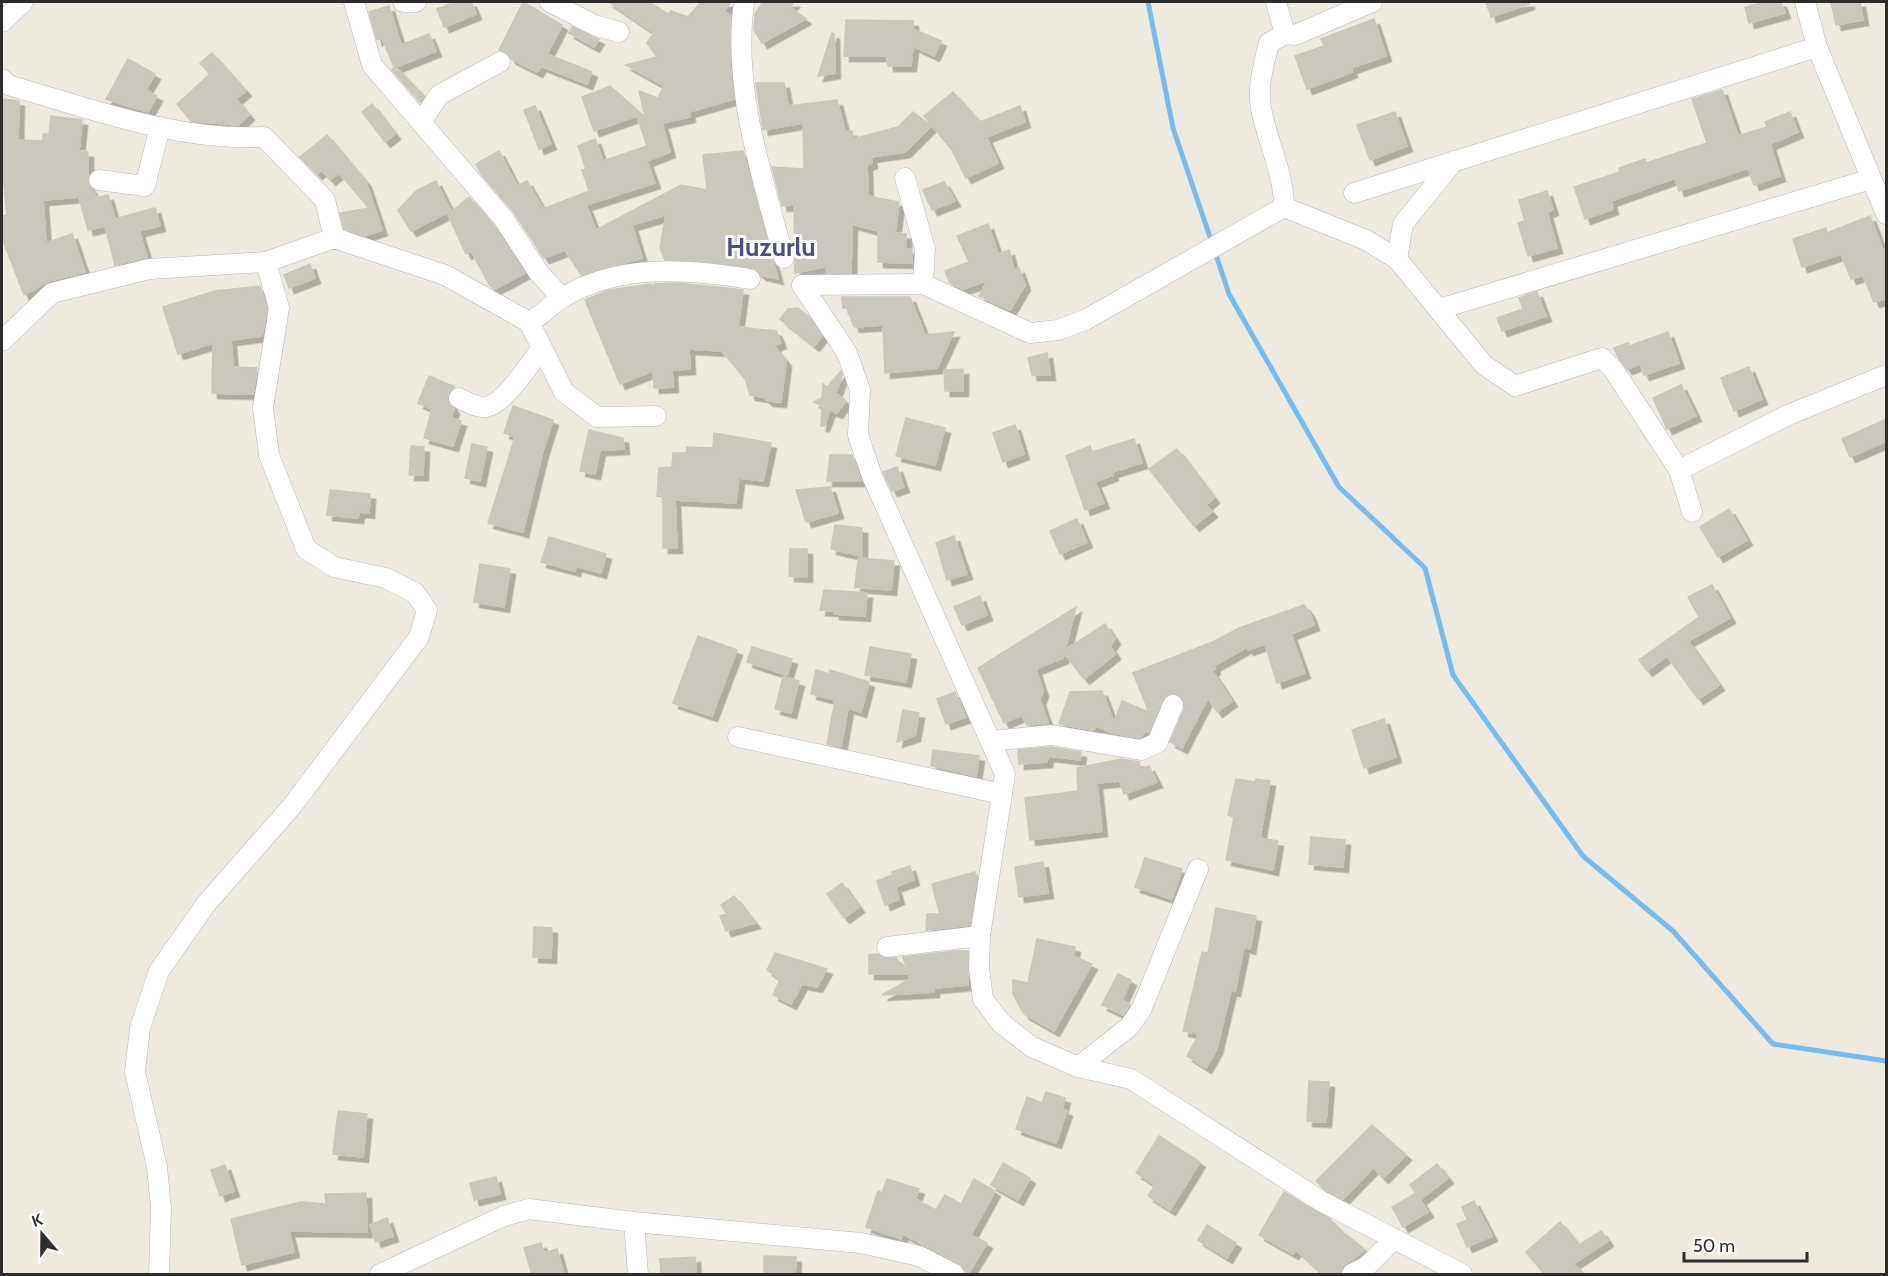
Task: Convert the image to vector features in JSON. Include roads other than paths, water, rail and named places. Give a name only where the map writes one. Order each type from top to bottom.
[{"type":"street","points":[[2,22],[22,2]]},
{"type":"street","points":[[354,2],[372,65],[503,218],[539,273],[562,298]]},
{"type":"street","points":[[403,2],[416,2]]},
{"type":"street","points":[[550,2],[594,25],[619,32]]},
{"type":"street","points":[[744,2],[741,29],[741,71],[766,192],[784,258]]},
{"type":"street","points":[[1276,2],[1285,34]]},
{"type":"street","points":[[1284,207],[1284,192],[1260,106],[1260,76],[1269,43],[1285,34],[1295,34],[1372,2]]},
{"type":"street","points":[[1805,2],[1817,47],[1887,214]]},
{"type":"street","points":[[1354,193],[1817,47]]},
{"type":"street","points":[[421,122],[439,95],[501,62]]},
{"type":"street","points":[[2,79],[8,85],[160,127],[228,138],[264,136],[325,200],[334,238]]},
{"type":"street","points":[[99,180],[145,186],[160,127]]},
{"type":"street","points":[[1398,259],[1403,224],[1454,161]]},
{"type":"street","points":[[905,178],[925,249],[923,284]]},
{"type":"street","points":[[1439,309],[1871,179]]},
{"type":"street","points":[[1284,207],[1085,320],[1058,330],[1030,333],[923,284],[802,285],[847,353],[860,390],[858,435],[872,476],[1005,774],[980,936],[978,969],[983,999],[1001,1023],[1032,1047],[1078,1067],[1131,1079],[1321,1201],[1462,1275]]},
{"type":"street","points":[[1284,207],[1366,240],[1398,259],[1484,365],[1515,386],[1602,358],[1613,369],[1679,470],[1692,512]]},
{"type":"street","points":[[2,341],[52,294],[149,269],[266,262],[334,238],[445,275],[529,322],[564,392],[597,417],[656,416]]},
{"type":"street","points":[[159,1275],[161,1208],[157,1167],[135,1072],[140,1028],[159,971],[206,904],[292,806],[419,637],[427,610],[415,593],[386,578],[334,567],[306,549],[269,455],[263,408],[279,308],[266,262]]},
{"type":"street","points":[[529,322],[544,315],[562,298],[619,274],[656,271],[750,279]]},
{"type":"street","points":[[459,398],[484,407],[494,405],[506,394],[542,348]]},
{"type":"street","points":[[1679,470],[1788,415],[1887,375]]},
{"type":"street","points":[[991,741],[1051,735],[1141,750],[1156,743],[1173,705]]},
{"type":"street","points":[[738,737],[1002,794]]},
{"type":"street","points":[[1078,1067],[1130,1026],[1142,1008],[1198,869]]},
{"type":"street","points":[[887,947],[980,936]]},
{"type":"street","points":[[380,1275],[504,1216],[529,1209],[634,1222],[861,1243],[919,1256],[954,1275]]},
{"type":"street","points":[[634,1222],[638,1275]]},
{"type":"street","points":[[1352,1275],[1366,1267],[1393,1240]]},
{"type":"waterway","points":[[1148,2],[1173,128],[1212,243]]},
{"type":"waterway","points":[[1215,252],[1229,294],[1339,487],[1425,568],[1453,675],[1583,856],[1673,931],[1773,1044],[1886,1061]]},
{"type":"district","name":"Huzurlu","points":[[771,247]]}]
